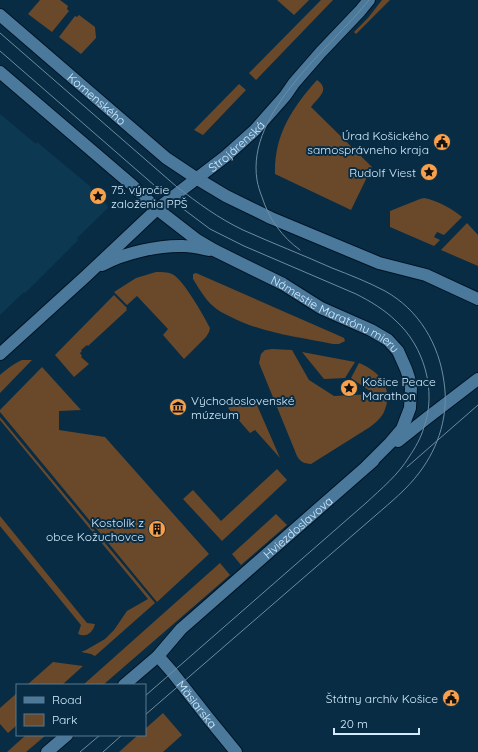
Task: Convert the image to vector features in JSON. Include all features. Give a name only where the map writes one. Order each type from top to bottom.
[{"type":"street","name":"Strojárenská","points":[[0,354],[157,209],[226,156],[255,130],[321,52],[369,0]]},
{"type":"street","name":"Komenského","points":[[0,15],[166,158],[196,178]]},
{"type":"street","points":[[0,72],[132,185],[157,209]]},
{"type":"street","points":[[196,178],[226,196],[271,218],[379,263],[426,275],[478,299]]},
{"type":"street","name":"Námestie Maratónu mieru","points":[[157,209],[197,240],[283,284],[321,308],[371,330],[388,340],[398,351],[409,378],[411,388],[410,408],[402,429],[367,466]]},
{"type":"street","name":"Strojárenská","points":[[86,276],[104,264],[144,250],[184,246],[214,250]]},
{"type":"street","name":"Hviezdoslavova","points":[[125,684],[158,656],[181,629],[367,466],[478,379]]},
{"type":"street","name":"Mäsiarska","points":[[158,656],[236,752]]},
{"type":"street","points":[[47,752],[66,736]]},
{"type":"shaded area","points":[[0,114],[36,144],[37,142],[91,187],[90,188],[107,205],[108,208],[77,238],[78,240],[25,293],[24,292],[0,315]]},
{"type":"green space","points":[[40,0],[60,0],[68,6],[67,9],[69,11],[52,32],[28,14]]},
{"type":"green space","points":[[277,0],[309,0],[294,15]]},
{"type":"green space","points":[[321,0],[333,0],[256,80],[249,73]]},
{"type":"green space","points":[[382,0],[390,0],[356,34],[354,32],[368,18]]},
{"type":"green space","points":[[79,15],[95,27],[96,38],[81,54],[59,37],[75,16],[77,17]]},
{"type":"green space","points":[[317,80],[323,87],[323,90],[320,97],[311,107],[372,167],[351,210],[275,174],[275,160],[281,135],[286,123],[292,112]]},
{"type":"green space","points":[[239,84],[246,90],[203,135],[194,130]]},
{"type":"green space","points":[[424,198],[444,205],[462,217],[444,235],[437,232],[434,237],[440,240],[434,246],[390,227],[390,211]]},
{"type":"green space","points":[[467,223],[478,235],[478,266],[441,250]]},
{"type":"green space","points":[[156,272],[170,273],[177,277],[193,298],[210,328],[206,337],[184,359],[163,335],[168,329],[137,296],[127,305],[114,292],[136,278]]},
{"type":"green space","points":[[196,273],[342,337],[345,341],[339,344],[333,344],[280,334],[241,322],[220,311],[210,303],[193,279],[193,274]]},
{"type":"green space","points":[[114,295],[127,308],[127,310],[88,346],[87,345],[81,350],[81,357],[89,364],[74,377],[55,355]]},
{"type":"green space","points":[[265,350],[292,350],[309,380],[334,396],[374,394],[351,378],[359,363],[374,371],[384,383],[386,390],[386,405],[383,414],[370,427],[311,464],[303,462],[297,456],[259,363],[261,354]]},
{"type":"green space","points":[[302,352],[355,362],[345,378],[324,379]]},
{"type":"green space","points":[[22,360],[32,360],[0,393],[0,375]]},
{"type":"green space","points":[[42,367],[81,410],[59,411],[59,430],[105,437],[209,554],[157,602],[0,412],[0,410]]},
{"type":"green space","points":[[248,398],[251,398],[257,405],[280,458],[255,430],[250,433],[228,408],[238,400],[241,404]]},
{"type":"green space","points":[[0,417],[155,603],[95,656],[81,652],[105,639],[114,630],[127,611],[148,599],[0,420]]},
{"type":"green space","points":[[277,469],[287,480],[222,541],[183,499],[193,490],[221,521]]},
{"type":"green space","points":[[276,514],[287,525],[241,565],[232,554]]},
{"type":"green space","points":[[0,516],[87,623],[95,624],[93,630],[89,634],[78,634],[81,625],[0,526]]},
{"type":"green space","points":[[220,563],[230,575],[104,684],[84,684]]},
{"type":"green space","points":[[53,662],[83,666],[63,684],[28,684]]},
{"type":"green space","points":[[16,694],[16,726],[8,733],[0,724],[0,708]]},
{"type":"green space","points":[[163,713],[182,735],[163,752],[119,752],[137,736],[146,736],[146,728]]},
{"type":"green space","points":[[25,736],[45,736],[26,752],[7,752]]},
{"type":"tram line","points":[[300,250],[287,239],[268,213],[257,180],[257,154],[265,130],[278,105],[314,60],[369,0]]},
{"type":"tram line","points":[[0,33],[177,187],[208,210],[243,230],[366,282],[385,291],[397,299],[408,308],[425,329],[437,354],[441,368],[445,394],[444,418],[432,452],[414,479],[387,505],[146,714]]},
{"type":"tram line","points":[[0,51],[170,199],[210,229],[244,246],[356,294],[382,309],[406,331],[421,356],[425,370],[428,384],[428,413],[420,439],[400,470],[366,503],[146,695]]},
{"type":"tram line","points":[[407,467],[478,405]]},
{"type":"tram line","points":[[80,752],[99,736]]},
{"type":"tram line","points":[[103,752],[121,736]]},
{"type":"place","name":"Úrad Košického samosprávneho kraja","points":[[442,142]]},
{"type":"place","name":"Rudolf Viest","points":[[429,172]]},
{"type":"place","name":"75. výročie založenia PPŠ","points":[[98,196]]},
{"type":"place","name":"Košice Peace Marathon","points":[[349,388]]},
{"type":"place","name":"Východoslovenské múzeum","points":[[178,407]]},
{"type":"place","name":"Kostolík z obce Kožuchovce","points":[[157,529]]},
{"type":"place","name":"Štátny archív Košice","points":[[451,698]]}]
